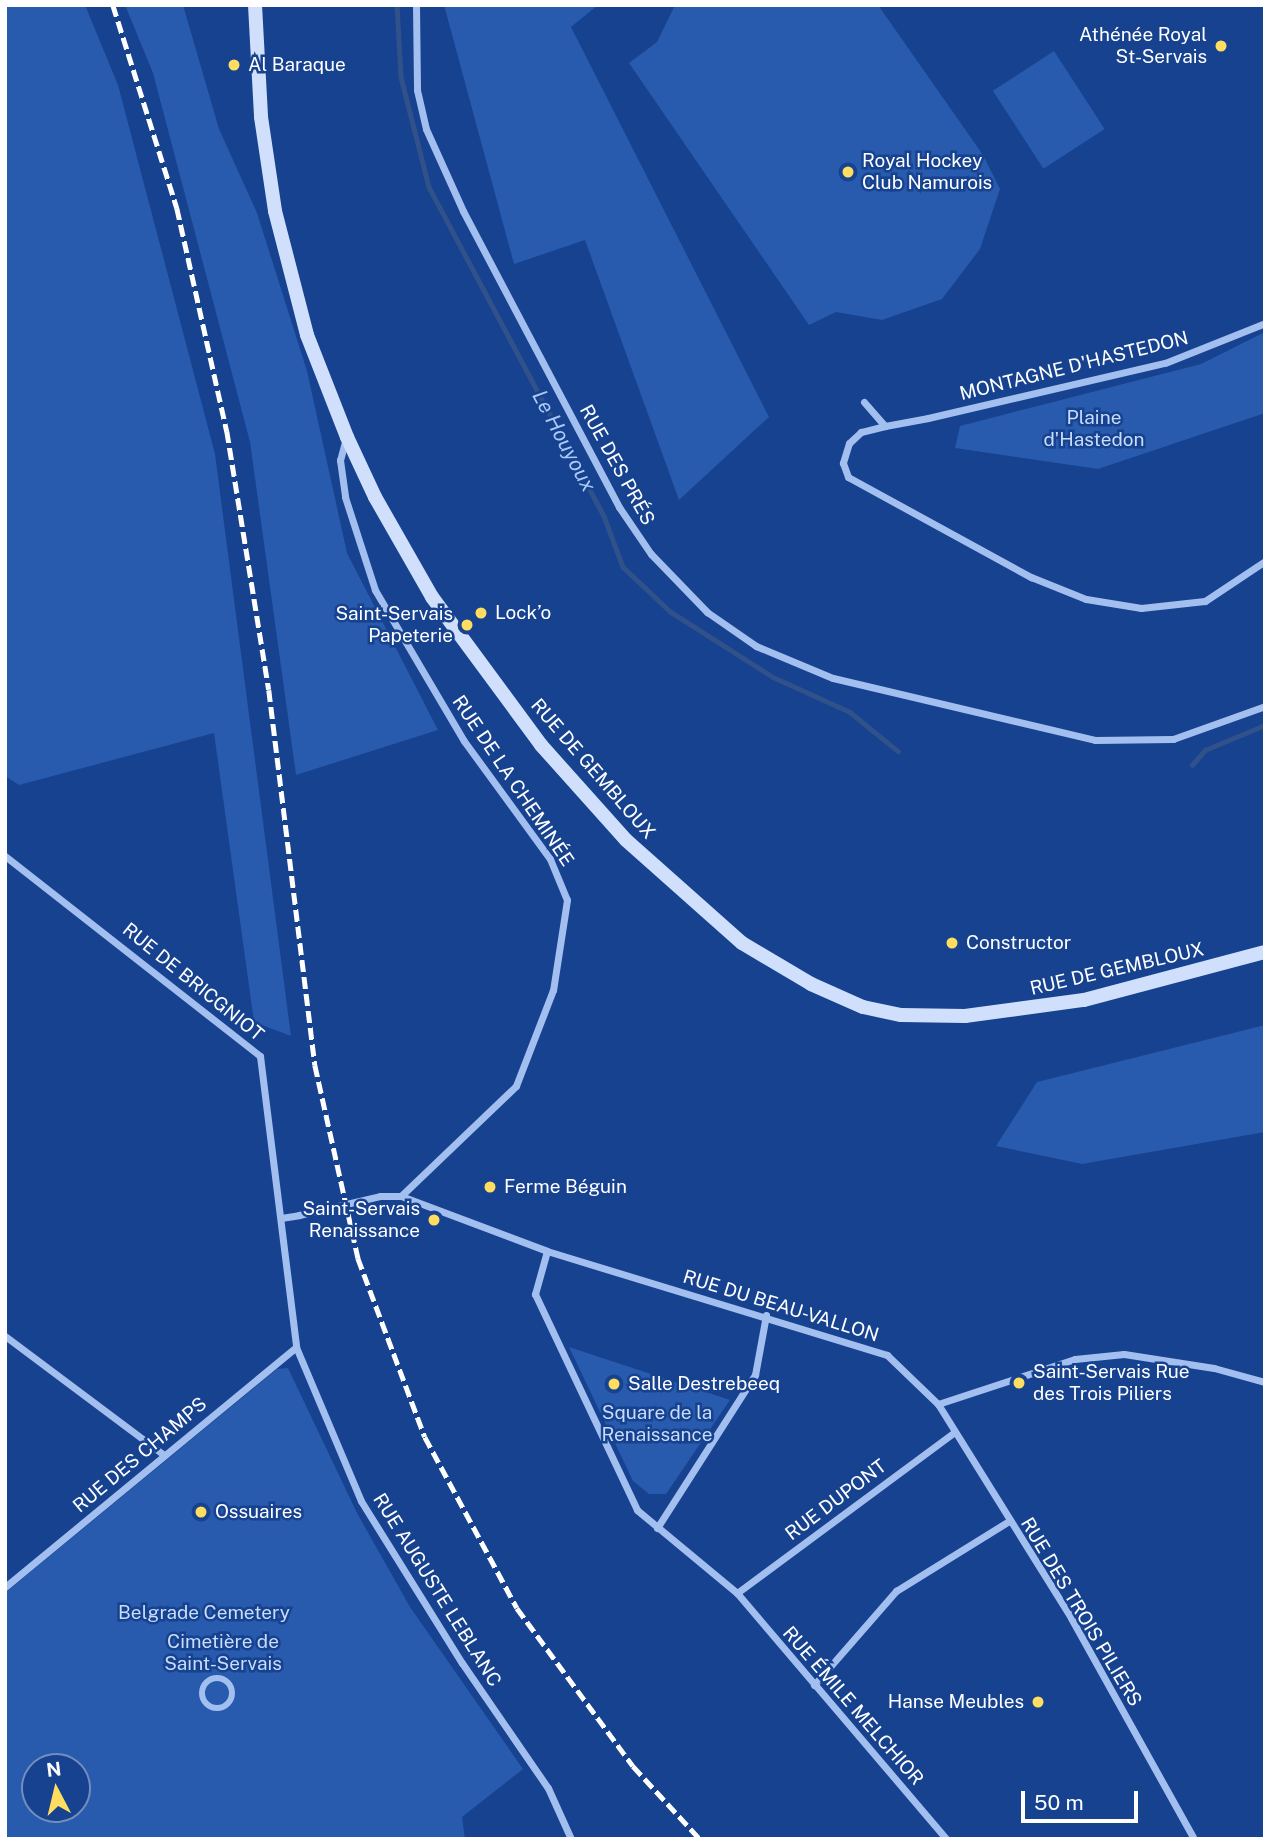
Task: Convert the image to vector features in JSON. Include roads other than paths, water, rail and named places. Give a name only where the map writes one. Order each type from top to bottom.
[{"type":"main road","name":"RUE DE GEMBLOUX","points":[[255,5],[261,117],[277,222],[304,326],[347,438],[386,518],[432,597],[541,745],[626,840],[742,943],[811,984],[863,1007],[901,1015],[965,1016],[1084,1000],[1265,952]]},
{"type":"street","name":"RUE DES PRÉS","points":[[416,5],[418,90],[426,129],[463,211],[619,507],[651,554],[707,612],[756,646],[833,678],[1095,740],[1173,739],[1265,706]]},
{"type":"street","name":"MONTAGNE D'HASTEDON","points":[[1265,323],[1165,363],[861,432],[849,443],[843,463],[848,477],[1031,577],[1086,599],[1141,608],[1205,601],[1265,561]]},
{"type":"street","points":[[864,402],[885,426]]},
{"type":"street","name":"RUE DE LA CHEMINÉE","points":[[347,438],[340,460],[345,497],[375,590],[464,741],[550,859],[566,900],[553,990],[516,1086],[401,1196]]},
{"type":"street","name":"RUE DE BRICGNIOT","points":[[5,856],[260,1056],[296,1348]]},
{"type":"street","points":[[281,1218],[380,1196],[401,1196]]},
{"type":"street","name":"RUE DU BEAU-VALLON","points":[[401,1196],[547,1251],[766,1315],[887,1355],[938,1404]]},
{"type":"street","name":"RUE ÉMILE MELCHIOR","points":[[547,1251],[535,1294],[637,1510],[737,1594],[946,1839]]},
{"type":"street","points":[[657,1528],[725,1429],[755,1375],[766,1315]]},
{"type":"street","points":[[5,1336],[164,1455]]},
{"type":"street","name":"RUE DES CHAMPS","points":[[5,1587],[296,1348]]},
{"type":"street","name":"RUE AUGUSTE LEBLANC","points":[[296,1348],[361,1501],[462,1663],[548,1788],[571,1839]]},
{"type":"street","points":[[938,1404],[1075,1359],[1124,1354],[1214,1368],[1265,1382]]},
{"type":"street","name":"RUE DES TROIS PILIERS","points":[[938,1404],[953,1433],[1071,1618],[1194,1839]]},
{"type":"street","name":"RUE DUPONT","points":[[737,1594],[953,1433]]},
{"type":"street","points":[[814,1685],[896,1591],[1009,1521]]},
{"type":"street","points":[[215,1677],[227,1681],[233,1689],[230,1703],[218,1710],[207,1706],[200,1694],[204,1683],[215,1677]]},
{"type":"waterway","name":"Le Houyoux","points":[[397,5],[401,77],[429,187],[604,516],[623,567],[671,612],[773,677],[850,712],[898,751]]},
{"type":"waterway","name":"Le Houyoux","points":[[1192,765],[1205,750],[1265,725]]},
{"type":"railway","points":[[113,5],[177,208],[227,431],[269,690],[315,1065],[358,1258],[425,1437],[517,1608],[633,1766],[700,1839]]},
{"type":"place","name":"Athénée Royal St-Servais","points":[[1221,46]]},
{"type":"place","name":"Al Baraque","points":[[234,65]]},
{"type":"place","name":"Royal Hockey Club Namurois","points":[[848,172]]},
{"type":"place","name":"Lock’o","points":[[481,613]]},
{"type":"place","name":"Saint-Servais Papeterie","points":[[467,625]]},
{"type":"place","name":"Constructor","points":[[952,943]]},
{"type":"place","name":"Ferme Béguin","points":[[490,1187]]},
{"type":"place","name":"Saint-Servais Renaissance","points":[[434,1220]]},
{"type":"place","name":"Saint-Servais Rue des Trois Piliers","points":[[1019,1383]]},
{"type":"place","name":"Salle Destrebeeq","points":[[614,1384]]},
{"type":"place","name":"Ossuaires","points":[[201,1512]]},
{"type":"place","name":"Hanse Meubles","points":[[1038,1702]]},
{"type":"park label","name":"Plaine d'Hastedon","points":[[1094,429]]},
{"type":"park label","name":"Square de la Renaissance","points":[[657,1424]]},
{"type":"park label","name":"Belgrade Cemetery","points":[[204,1613]]},
{"type":"park label","name":"Cimetière de Saint-Servais","points":[[223,1653]]}]
